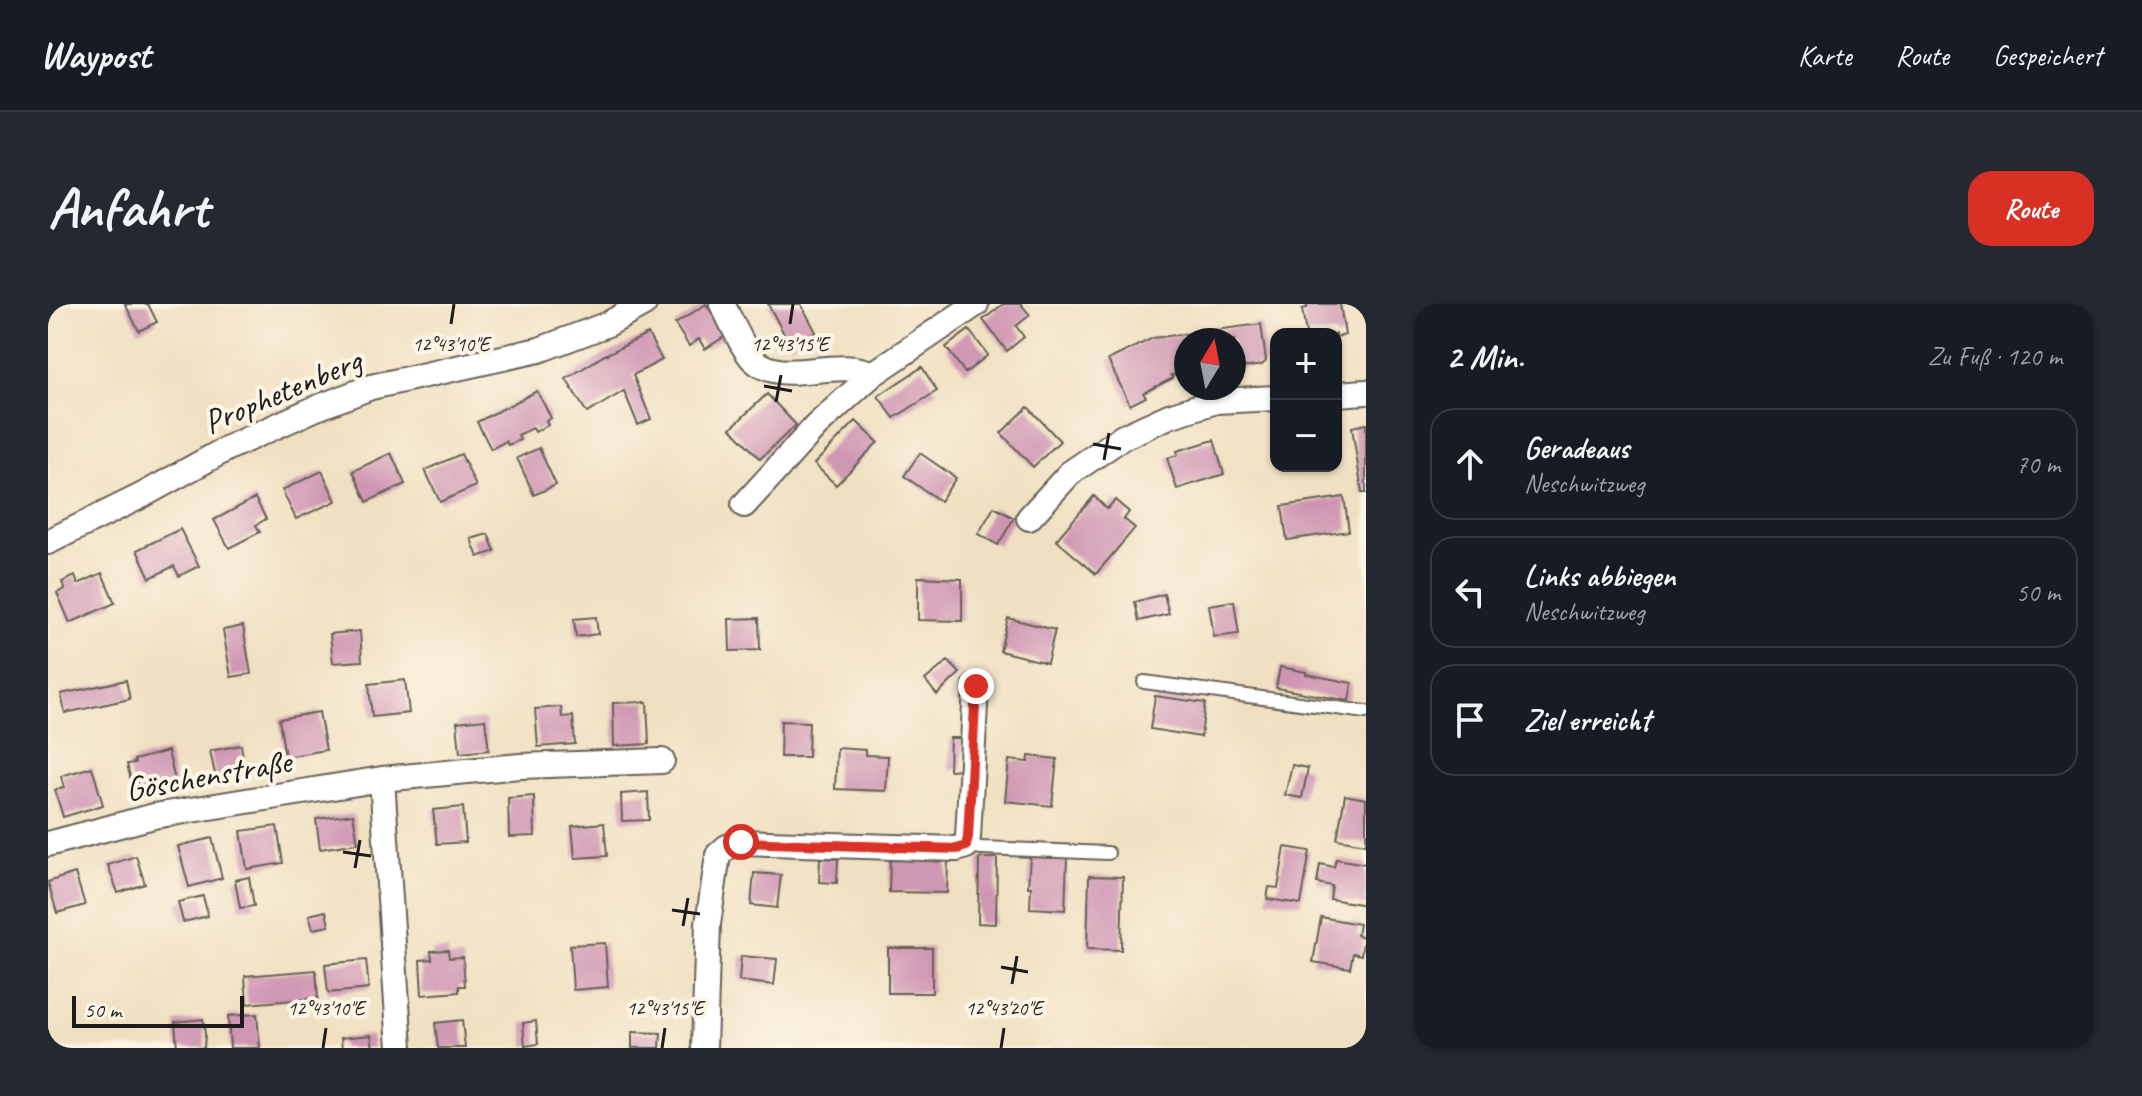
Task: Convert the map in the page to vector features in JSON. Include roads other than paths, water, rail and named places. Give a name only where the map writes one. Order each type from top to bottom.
[{"type":"street","name":"Prophetenberg","points":[[48,542],[230,447],[314,409],[371,387],[539,350],[608,324],[644,304]]},
{"type":"street","points":[[722,304],[751,358],[768,370],[788,372],[841,366],[861,368],[873,374]]},
{"type":"street","points":[[744,505],[816,426],[873,374],[976,304]]},
{"type":"street","points":[[1342,394],[1366,392]]},
{"type":"street","points":[[1029,518],[1070,473],[1123,437],[1169,416],[1216,401],[1270,398]]},
{"type":"street","points":[[704,1048],[708,924],[718,855],[727,847],[741,842],[957,849],[966,846],[976,686]]},
{"type":"street","name":"Göschenstraße","points":[[48,844],[154,816],[382,779],[520,766],[662,761]]},
{"type":"street","points":[[382,779],[400,1048]]},
{"type":"lane","points":[[1144,682],[1366,712]]},
{"type":"lane","points":[[966,846],[1108,853]]}]
